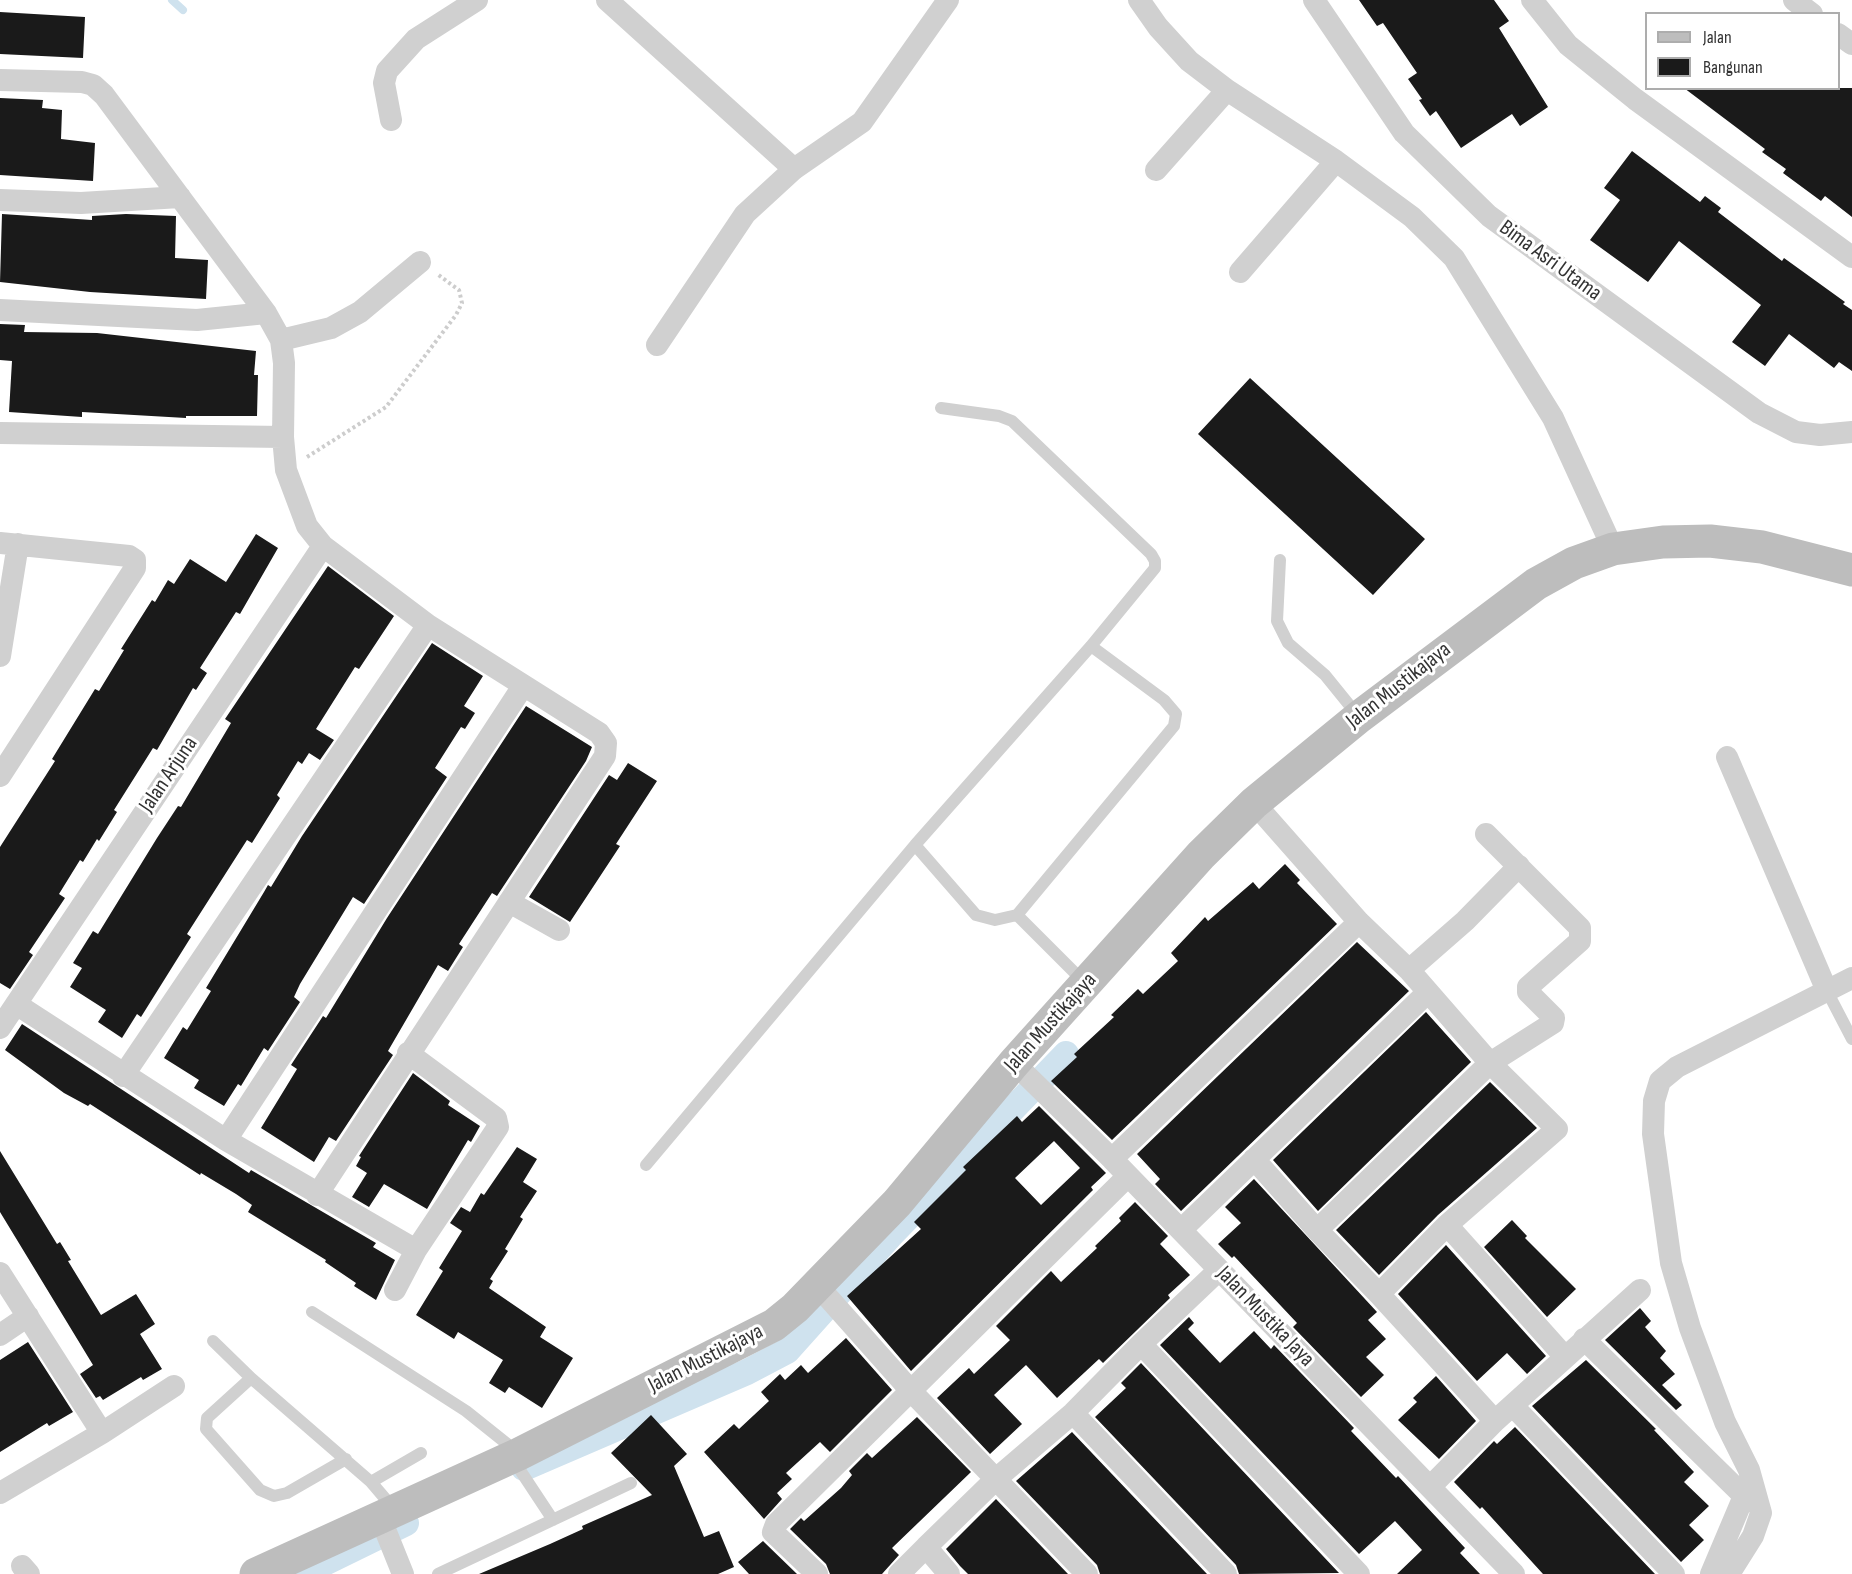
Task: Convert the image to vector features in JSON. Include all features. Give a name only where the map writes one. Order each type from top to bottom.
[{"type":"main road","name":"Jalan Mustikajaya","points":[[256,1574],[515,1455],[774,1325],[817,1285],[897,1203],[1014,1063],[1201,855],[1254,803],[1359,717],[1536,584],[1574,563],[1613,549],[1663,542],[1710,541],[1762,547],[1852,570]]},
{"type":"street","points":[[391,120],[384,83],[387,71],[416,39],[477,0]]},
{"type":"street","points":[[607,0],[794,169]]},
{"type":"street","points":[[657,345],[745,214],[794,169],[862,122],[948,0]]},
{"type":"street","points":[[1138,0],[1158,27],[1189,61],[1227,90],[1336,161],[1412,217],[1454,258],[1553,418],[1613,549]]},
{"type":"street","name":"Bima Asri Utama","points":[[1314,0],[1404,133],[1489,216],[1759,413],[1796,432],[1820,435],[1852,432]]},
{"type":"street","points":[[1532,0],[1568,45],[1635,99],[1852,257]]},
{"type":"street","points":[[1794,0],[1809,12]]},
{"type":"street","points":[[1840,35],[1852,44]]},
{"type":"street","points":[[0,80],[82,82],[93,86],[104,95],[266,313],[281,340],[284,363],[283,437],[286,470],[307,526],[323,546],[428,625],[599,733],[606,743],[605,756],[408,1053],[317,1195]]},
{"type":"street","points":[[1156,170],[1227,90]]},
{"type":"street","points":[[1240,272],[1336,161]]},
{"type":"street","points":[[0,200],[81,203],[180,197]]},
{"type":"street","points":[[281,340],[331,328],[360,312],[420,262]]},
{"type":"street","points":[[0,310],[197,320],[266,313]]},
{"type":"street","points":[[0,433],[283,437]]},
{"type":"street","points":[[0,656],[9,543],[129,556],[135,560],[135,568],[0,776]]},
{"type":"street","name":"Jalan Arjuna","points":[[0,1028],[323,546]]},
{"type":"street","points":[[123,1076],[428,625]]},
{"type":"street","points":[[226,1140],[523,686]]},
{"type":"street","points":[[1727,757],[1827,991]]},
{"type":"street","points":[[1254,803],[1359,922],[1409,970],[1490,1063],[1556,1125],[1557,1131],[1447,1225],[1379,1294]]},
{"type":"street","points":[[1317,1230],[1490,1063],[1553,1023],[1554,1018],[1528,992],[1528,987],[1580,941],[1580,928],[1486,834]]},
{"type":"street","points":[[1409,970],[1465,921],[1519,866]]},
{"type":"street","points":[[508,902],[559,930]]},
{"type":"street","points":[[1112,1159],[1359,922]]},
{"type":"street","points":[[1729,1574],[1753,1536],[1761,1513],[1749,1470],[1725,1422],[1690,1328],[1671,1263],[1653,1134],[1654,1101],[1660,1081],[1677,1066],[1852,978]]},
{"type":"street","points":[[1180,1230],[1427,993]]},
{"type":"street","points":[[16,1004],[123,1076],[226,1140],[317,1195],[416,1250]]},
{"type":"street","points":[[395,1290],[416,1250],[498,1127],[496,1118],[408,1053]]},
{"type":"street","name":"Jalan Mustika Jaya","points":[[1014,1063],[1112,1159],[1127,1178],[1431,1486],[1514,1574]]},
{"type":"street","points":[[1254,1159],[1495,1421]]},
{"type":"street","points":[[817,1574],[773,1532],[774,1527],[1127,1178]]},
{"type":"street","points":[[1447,1225],[1565,1357]]},
{"type":"street","points":[[899,1574],[997,1478],[1073,1413],[1219,1270]]},
{"type":"street","points":[[0,1273],[102,1432]]},
{"type":"street","points":[[817,1285],[912,1392],[1087,1574]]},
{"type":"street","points":[[1431,1486],[1495,1421],[1640,1290]]},
{"type":"street","points":[[0,1335],[28,1316]]},
{"type":"street","points":[[1584,1339],[1744,1496],[1711,1574]]},
{"type":"street","points":[[1141,1344],[1359,1574]]},
{"type":"street","points":[[0,1493],[174,1386]]},
{"type":"street","points":[[1513,1406],[1674,1574]]},
{"type":"street","points":[[1073,1413],[1226,1574]]},
{"type":"street","points":[[387,1513],[403,1574]]},
{"type":"street","points":[[926,1547],[949,1574]]},
{"type":"lane","points":[[646,1165],[915,845],[1091,646],[1155,568],[1151,554],[1012,421],[999,416],[941,408]]},
{"type":"lane","points":[[1280,560],[1277,621],[1288,643],[1325,675],[1359,717]]},
{"type":"lane","points":[[915,845],[976,915],[995,920],[1017,915],[1174,726],[1176,714],[1164,700],[1091,646]]},
{"type":"lane","points":[[1017,915],[1086,984]]},
{"type":"lane","points":[[1827,991],[1852,1039]]},
{"type":"lane","points":[[312,1312],[466,1411],[515,1455],[553,1520]]},
{"type":"lane","points":[[213,1341],[251,1378],[371,1482],[387,1513]]},
{"type":"lane","points":[[251,1378],[207,1418],[206,1429],[260,1490],[274,1496],[287,1493],[346,1459]]},
{"type":"lane","points":[[371,1482],[421,1453]]},
{"type":"lane","points":[[438,1574],[631,1483]]},
{"type":"path","points":[[286,470],[386,407],[456,315],[462,303],[459,290],[420,262]]},
{"type":"building","points":[[1359,0],[1494,0],[1509,21],[1499,28],[1548,107],[1520,126],[1512,114],[1461,148],[1436,111],[1430,116],[1419,100],[1422,99],[1408,79],[1417,73],[1383,23],[1377,26]]},
{"type":"building","points":[[0,12],[85,17],[83,58],[0,54]]},
{"type":"building","points":[[1840,88],[1852,88],[1852,217],[1825,196],[1821,201],[1783,173],[1786,169],[1762,152],[1765,149],[1687,90],[1840,90]]},
{"type":"building","points":[[0,98],[43,100],[42,108],[62,110],[61,139],[95,143],[93,181],[0,175]]},
{"type":"building","points":[[1632,151],[1700,202],[1705,196],[1721,208],[1718,212],[1782,261],[1784,258],[1845,302],[1843,304],[1852,310],[1852,371],[1839,362],[1834,368],[1789,334],[1765,366],[1732,342],[1761,305],[1679,241],[1648,282],[1590,240],[1620,200],[1604,188]]},
{"type":"building","points":[[2,214],[92,220],[92,216],[126,214],[176,216],[175,258],[208,260],[206,299],[90,292],[0,282]]},
{"type":"building","points":[[0,324],[25,325],[24,332],[97,333],[256,351],[254,375],[258,375],[257,416],[186,416],[186,418],[82,412],[82,417],[9,412],[12,361],[0,360]]},
{"type":"building","points":[[1250,378],[1425,539],[1373,595],[1198,434]]},
{"type":"building","points":[[256,534],[278,548],[240,614],[236,612],[200,668],[207,673],[196,690],[193,688],[157,750],[153,748],[114,810],[117,812],[99,841],[97,839],[83,862],[80,860],[59,894],[65,898],[29,952],[33,955],[10,989],[0,983],[0,847],[55,761],[52,759],[95,689],[99,691],[124,650],[121,649],[152,600],[155,602],[168,580],[174,584],[190,559],[226,582]]},
{"type":"building","points":[[328,566],[394,616],[359,669],[355,667],[316,729],[334,740],[320,760],[309,753],[302,764],[298,761],[277,795],[280,798],[252,843],[247,840],[187,934],[191,937],[141,1017],[137,1014],[122,1038],[98,1022],[106,1010],[70,987],[82,968],[73,963],[93,931],[98,934],[157,838],[178,806],[181,807],[231,723],[225,719]]},
{"type":"building","points":[[432,643],[483,676],[464,706],[475,713],[465,729],[461,727],[435,768],[447,777],[364,904],[353,897],[300,984],[294,997],[300,1002],[268,1051],[264,1048],[241,1086],[238,1084],[224,1106],[194,1088],[199,1080],[164,1058],[183,1027],[187,1030],[211,991],[206,988],[268,885],[271,887],[302,836]]},
{"type":"building","points":[[526,706],[592,747],[586,761],[497,896],[492,893],[459,944],[463,947],[448,971],[438,965],[388,1051],[393,1055],[336,1141],[329,1137],[314,1162],[261,1128],[297,1069],[291,1065],[323,1016],[326,1018],[387,918]]},
{"type":"building","points":[[628,763],[657,781],[616,844],[620,846],[570,922],[529,897],[609,775],[617,780]]},
{"type":"building","points":[[1285,864],[1300,880],[1297,883],[1337,924],[1112,1140],[1051,1081],[1077,1057],[1074,1054],[1114,1017],[1111,1015],[1138,989],[1143,994],[1178,961],[1171,953],[1205,917],[1208,921],[1253,882],[1259,889]]},
{"type":"building","points":[[1357,942],[1409,991],[1181,1211],[1155,1184],[1160,1179],[1137,1154]]},
{"type":"building","points":[[1426,1012],[1471,1062],[1318,1211],[1273,1160]]},
{"type":"building","points":[[22,1024],[249,1173],[251,1170],[376,1243],[373,1247],[395,1260],[376,1300],[354,1286],[356,1283],[325,1262],[326,1260],[248,1212],[252,1205],[236,1194],[201,1173],[200,1175],[90,1104],[88,1106],[64,1093],[5,1050]]},
{"type":"building","points":[[413,1073],[450,1101],[448,1105],[480,1126],[471,1142],[468,1140],[427,1209],[384,1184],[369,1207],[352,1197],[367,1173],[356,1166],[361,1157],[359,1156]]},
{"type":"building","points":[[1490,1082],[1537,1128],[1438,1215],[1379,1275],[1336,1230]]},
{"type":"building","points":[[1039,1106],[1106,1173],[1091,1187],[1093,1190],[911,1371],[847,1296],[921,1229],[914,1222],[966,1170],[963,1167],[1017,1116],[1022,1122]],"holes":[[[1054,1141],[1080,1168],[1041,1205],[1015,1178]]]},
{"type":"building","points":[[517,1147],[537,1159],[523,1182],[537,1191],[520,1217],[523,1219],[505,1249],[508,1251],[490,1279],[493,1281],[489,1288],[546,1327],[540,1337],[573,1358],[542,1408],[509,1387],[505,1393],[489,1383],[503,1360],[458,1332],[454,1339],[416,1315],[443,1271],[439,1268],[462,1231],[450,1223],[461,1207],[470,1212],[481,1193],[484,1195]]},
{"type":"building","points":[[0,1151],[57,1244],[60,1242],[71,1260],[68,1261],[101,1315],[136,1294],[155,1324],[140,1334],[162,1369],[143,1380],[141,1377],[103,1400],[100,1396],[96,1398],[80,1374],[93,1365],[0,1212]]},
{"type":"building","points":[[1254,1179],[1377,1312],[1368,1320],[1386,1339],[1366,1357],[1384,1375],[1361,1397],[1293,1327],[1297,1323],[1234,1256],[1232,1258],[1218,1244],[1241,1223],[1225,1207]]},
{"type":"building","points":[[1135,1202],[1168,1236],[1160,1244],[1190,1275],[1168,1295],[1170,1298],[1103,1363],[1099,1359],[1057,1398],[1026,1365],[994,1395],[1022,1424],[990,1454],[937,1398],[969,1368],[974,1374],[1010,1340],[996,1326],[1051,1271],[1061,1282],[1097,1248],[1095,1246],[1121,1221],[1119,1218]]},
{"type":"building","points":[[1512,1220],[1527,1236],[1525,1238],[1576,1289],[1547,1317],[1484,1247]]},
{"type":"building","points":[[1446,1245],[1546,1356],[1527,1374],[1507,1353],[1477,1381],[1398,1294]]},
{"type":"building","points":[[1640,1308],[1651,1321],[1645,1327],[1666,1351],[1660,1358],[1675,1374],[1662,1385],[1682,1405],[1676,1410],[1605,1340]]},
{"type":"building","points":[[1189,1317],[1194,1323],[1188,1329],[1220,1363],[1254,1331],[1271,1349],[1274,1345],[1354,1428],[1351,1431],[1396,1478],[1398,1476],[1465,1548],[1460,1553],[1480,1574],[1397,1574],[1422,1550],[1395,1521],[1359,1554],[1160,1345]]},
{"type":"building","points":[[846,1338],[892,1390],[830,1452],[820,1442],[786,1473],[792,1479],[777,1493],[782,1499],[764,1519],[704,1452],[734,1424],[739,1429],[769,1401],[761,1392],[780,1374],[785,1380],[801,1365],[808,1373]]},
{"type":"building","points":[[28,1342],[73,1412],[49,1426],[47,1423],[0,1452],[0,1360]]},
{"type":"building","points":[[1586,1360],[1656,1429],[1654,1430],[1694,1472],[1684,1482],[1709,1506],[1689,1525],[1704,1540],[1681,1562],[1532,1406]]},
{"type":"building","points":[[1141,1363],[1339,1573],[1239,1574],[1236,1565],[1095,1417],[1126,1388],[1121,1383]]},
{"type":"building","points":[[1436,1376],[1476,1421],[1439,1459],[1398,1420],[1417,1402],[1413,1398]]},
{"type":"building","points":[[651,1415],[687,1454],[674,1466],[704,1537],[719,1531],[734,1567],[718,1574],[479,1574],[583,1529],[582,1526],[652,1495],[611,1453]]},
{"type":"building","points":[[917,1417],[971,1472],[892,1548],[899,1555],[882,1574],[830,1574],[826,1564],[790,1529],[801,1518],[804,1521],[841,1488],[852,1475],[849,1471],[867,1453],[872,1458]]},
{"type":"building","points":[[1515,1427],[1655,1574],[1543,1574],[1482,1507],[1480,1509],[1454,1482],[1494,1441],[1497,1444]]},
{"type":"building","points":[[1072,1432],[1207,1574],[1100,1574],[1097,1565],[1016,1481]]},
{"type":"building","points":[[996,1499],[1068,1574],[968,1574],[960,1566],[946,1549]]},
{"type":"building","points":[[763,1541],[797,1574],[749,1574],[738,1562]]},
{"type":"waterway","points":[[172,0],[183,10]]},
{"type":"waterway","points":[[524,1468],[747,1372],[787,1351],[890,1236],[1066,1054]]},
{"type":"waterway","points":[[302,1574],[406,1523]]}]
